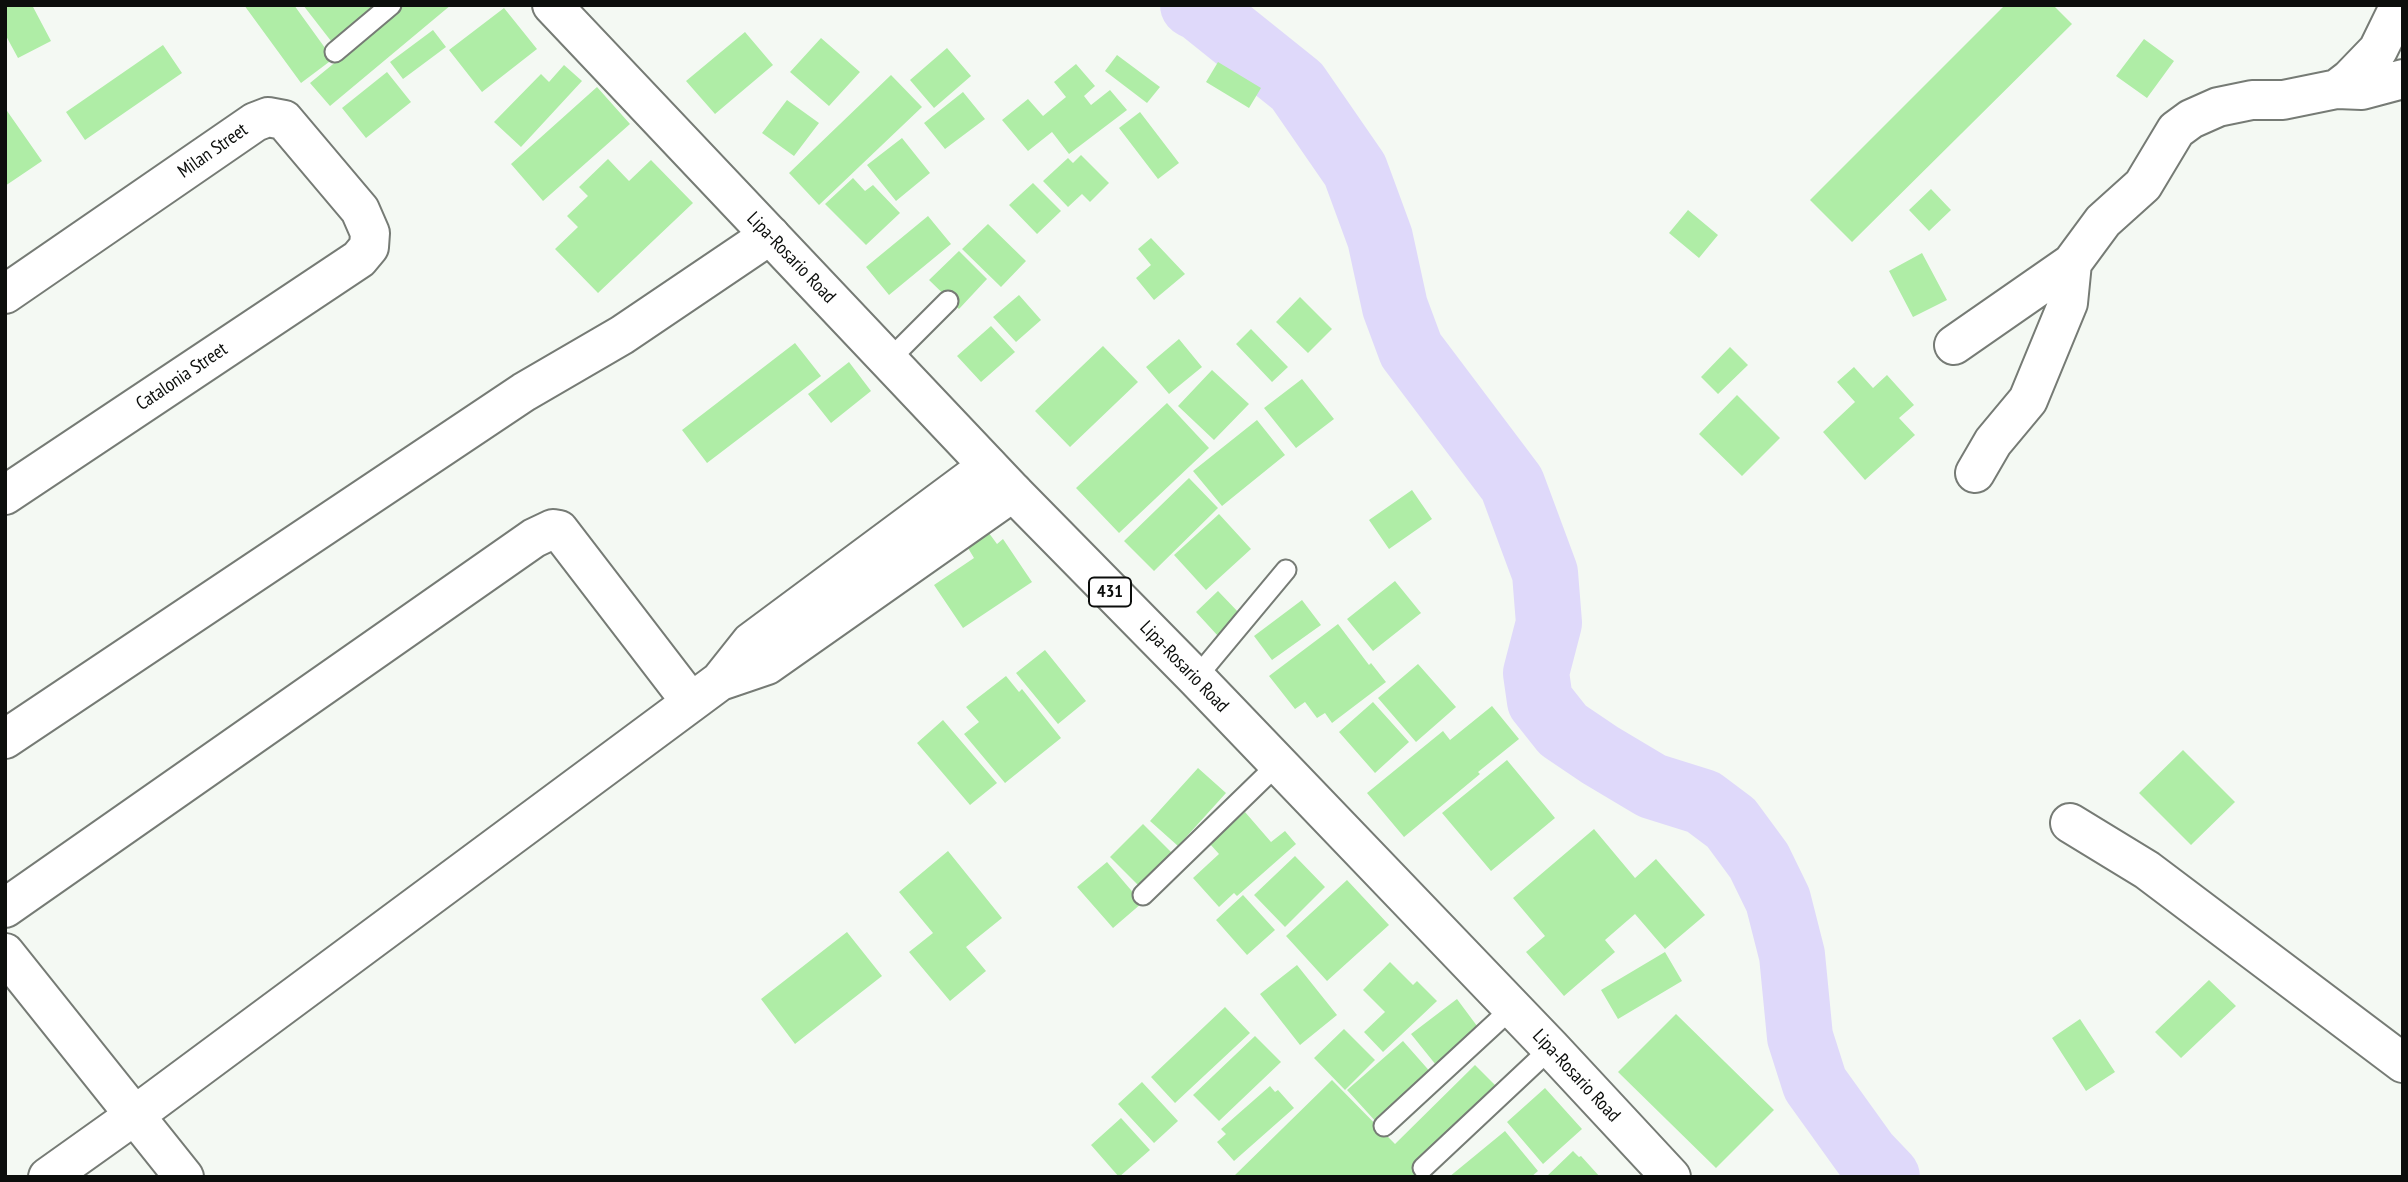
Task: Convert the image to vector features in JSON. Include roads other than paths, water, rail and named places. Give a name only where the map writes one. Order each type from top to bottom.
[{"type":"street","name":"Lipa-Rosario Road","points":[[552,5],[1000,479],[1196,678],[1671,1177]]},
{"type":"street","points":[[2337,89],[2378,50],[2400,5]]},
{"type":"street","points":[[1954,345],[2072,263],[2103,221],[2143,185],[2176,130],[2191,119],[2218,107],[2252,100],[2283,100],[2337,89],[2362,90],[2403,79]]},
{"type":"street","name":"Milan Street","points":[[5,294],[255,122],[268,117],[284,120],[360,210],[370,233],[369,247],[359,258]]},
{"type":"street","points":[[5,739],[524,392],[622,335],[770,235]]},
{"type":"street","name":"Catalonia Street","points":[[5,495],[359,258]]},
{"type":"street","points":[[1975,473],[1993,442],[2028,400],[2068,303],[2072,263]]},
{"type":"street","points":[[48,1177],[706,692],[751,642],[1000,479]]},
{"type":"street","points":[[5,908],[534,538],[554,529],[559,530],[706,692]]},
{"type":"street","points":[[2070,823],[2147,870],[2403,1063]]},
{"type":"street","points":[[5,953],[184,1177]]},
{"type":"lane","points":[[335,52],[391,5]]},
{"type":"lane","points":[[889,360],[948,301]]},
{"type":"lane","points":[[1196,678],[1286,570]]},
{"type":"lane","points":[[1143,895],[1278,764]]},
{"type":"lane","points":[[1384,1126],[1512,1008]]},
{"type":"lane","points":[[1423,1168],[1551,1048]]},
{"type":"waterway","points":[[1193,5],[1297,86],[1355,170],[1380,238],[1395,307],[1411,350],[1512,484],[1545,573],[1549,623],[1536,673],[1540,701],[1563,730],[1600,755],[1652,786],[1703,802],[1731,823],[1759,861],[1778,900],[1792,955],[1800,1037],[1815,1084],[1866,1155],[1887,1177]]}]
